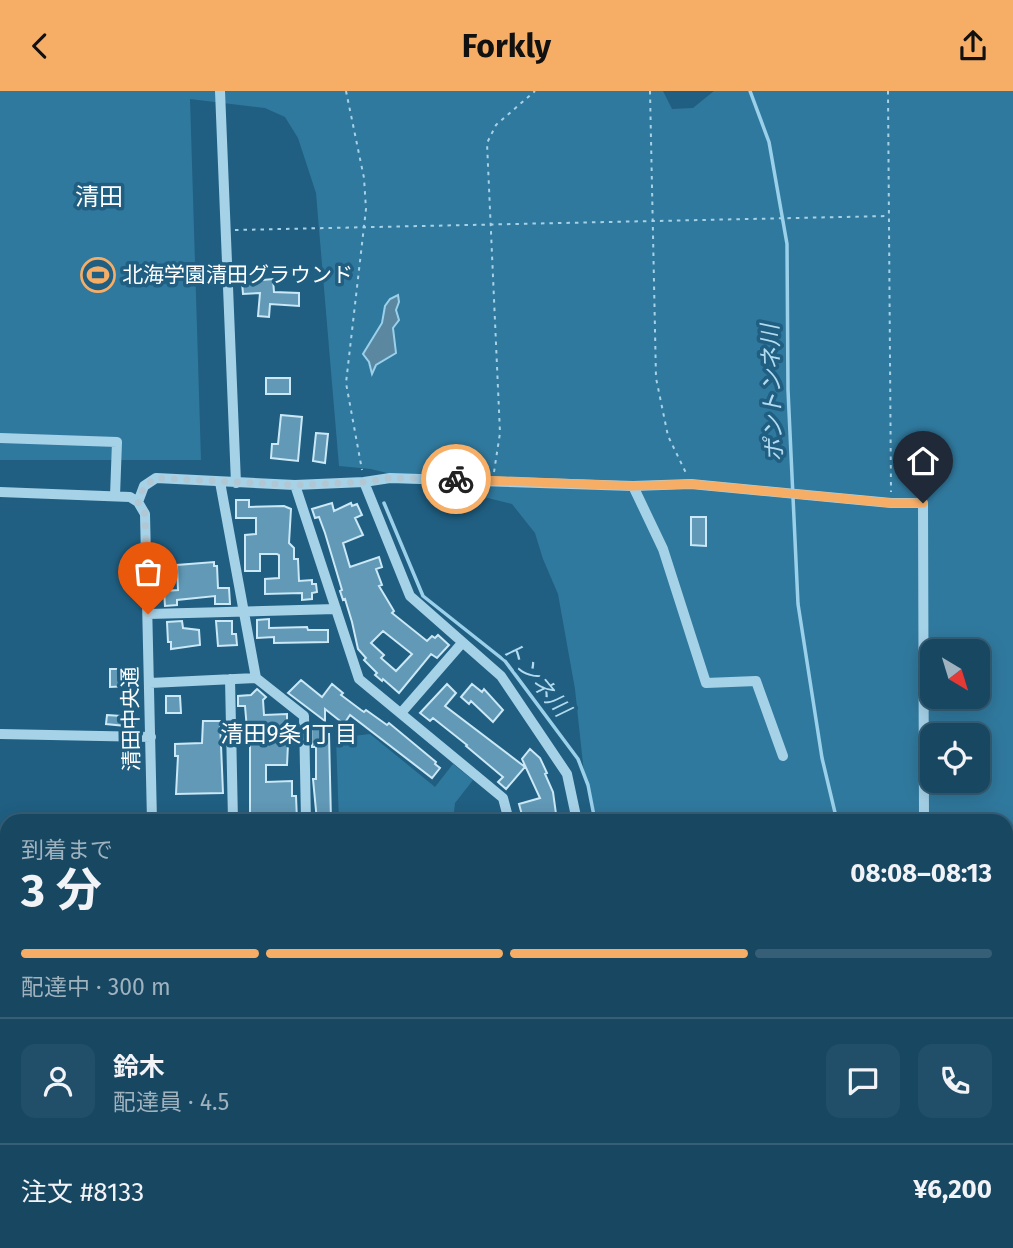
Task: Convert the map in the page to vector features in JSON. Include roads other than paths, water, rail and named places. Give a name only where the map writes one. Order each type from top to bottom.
[{"type":"street","points":[[220,91],[236,483]]},
{"type":"street","points":[[0,438],[117,442],[115,496]]},
{"type":"street","points":[[0,492],[115,496],[134,500],[144,486],[156,478],[295,485],[390,478],[633,486],[691,484],[891,503],[923,503],[924,814]]},
{"type":"street","points":[[220,482],[256,678]]},
{"type":"street","points":[[364,482],[410,596],[502,676],[567,774],[576,814]]},
{"type":"street","points":[[295,485],[359,679],[503,798],[507,814]]},
{"type":"street","points":[[633,486],[663,549],[706,683],[756,681],[783,756]]},
{"type":"street","name":"清田中央通","points":[[134,500],[145,514],[152,814]]},
{"type":"street","points":[[148,614],[335,609]]},
{"type":"street","points":[[401,713],[462,643]]},
{"type":"street","points":[[150,683],[256,678],[304,716],[306,814]]},
{"type":"street","points":[[230,679],[233,814]]},
{"type":"street","points":[[0,734],[151,737]]},
{"type":"waterway","name":"ポントンネ川","points":[[750,91],[769,142],[787,244],[788,390],[798,604],[822,758],[835,814]]},
{"type":"waterway","name":"トンネ川","points":[[384,503],[423,596],[505,661],[578,759],[588,785],[594,814]]},
{"type":"place","name":"北海学園清田グラウンド","points":[[98,275]]},
{"type":"district","name":"清田","points":[[99,197]]},
{"type":"district","name":"清田9条1丁目","points":[[289,734]]}]
